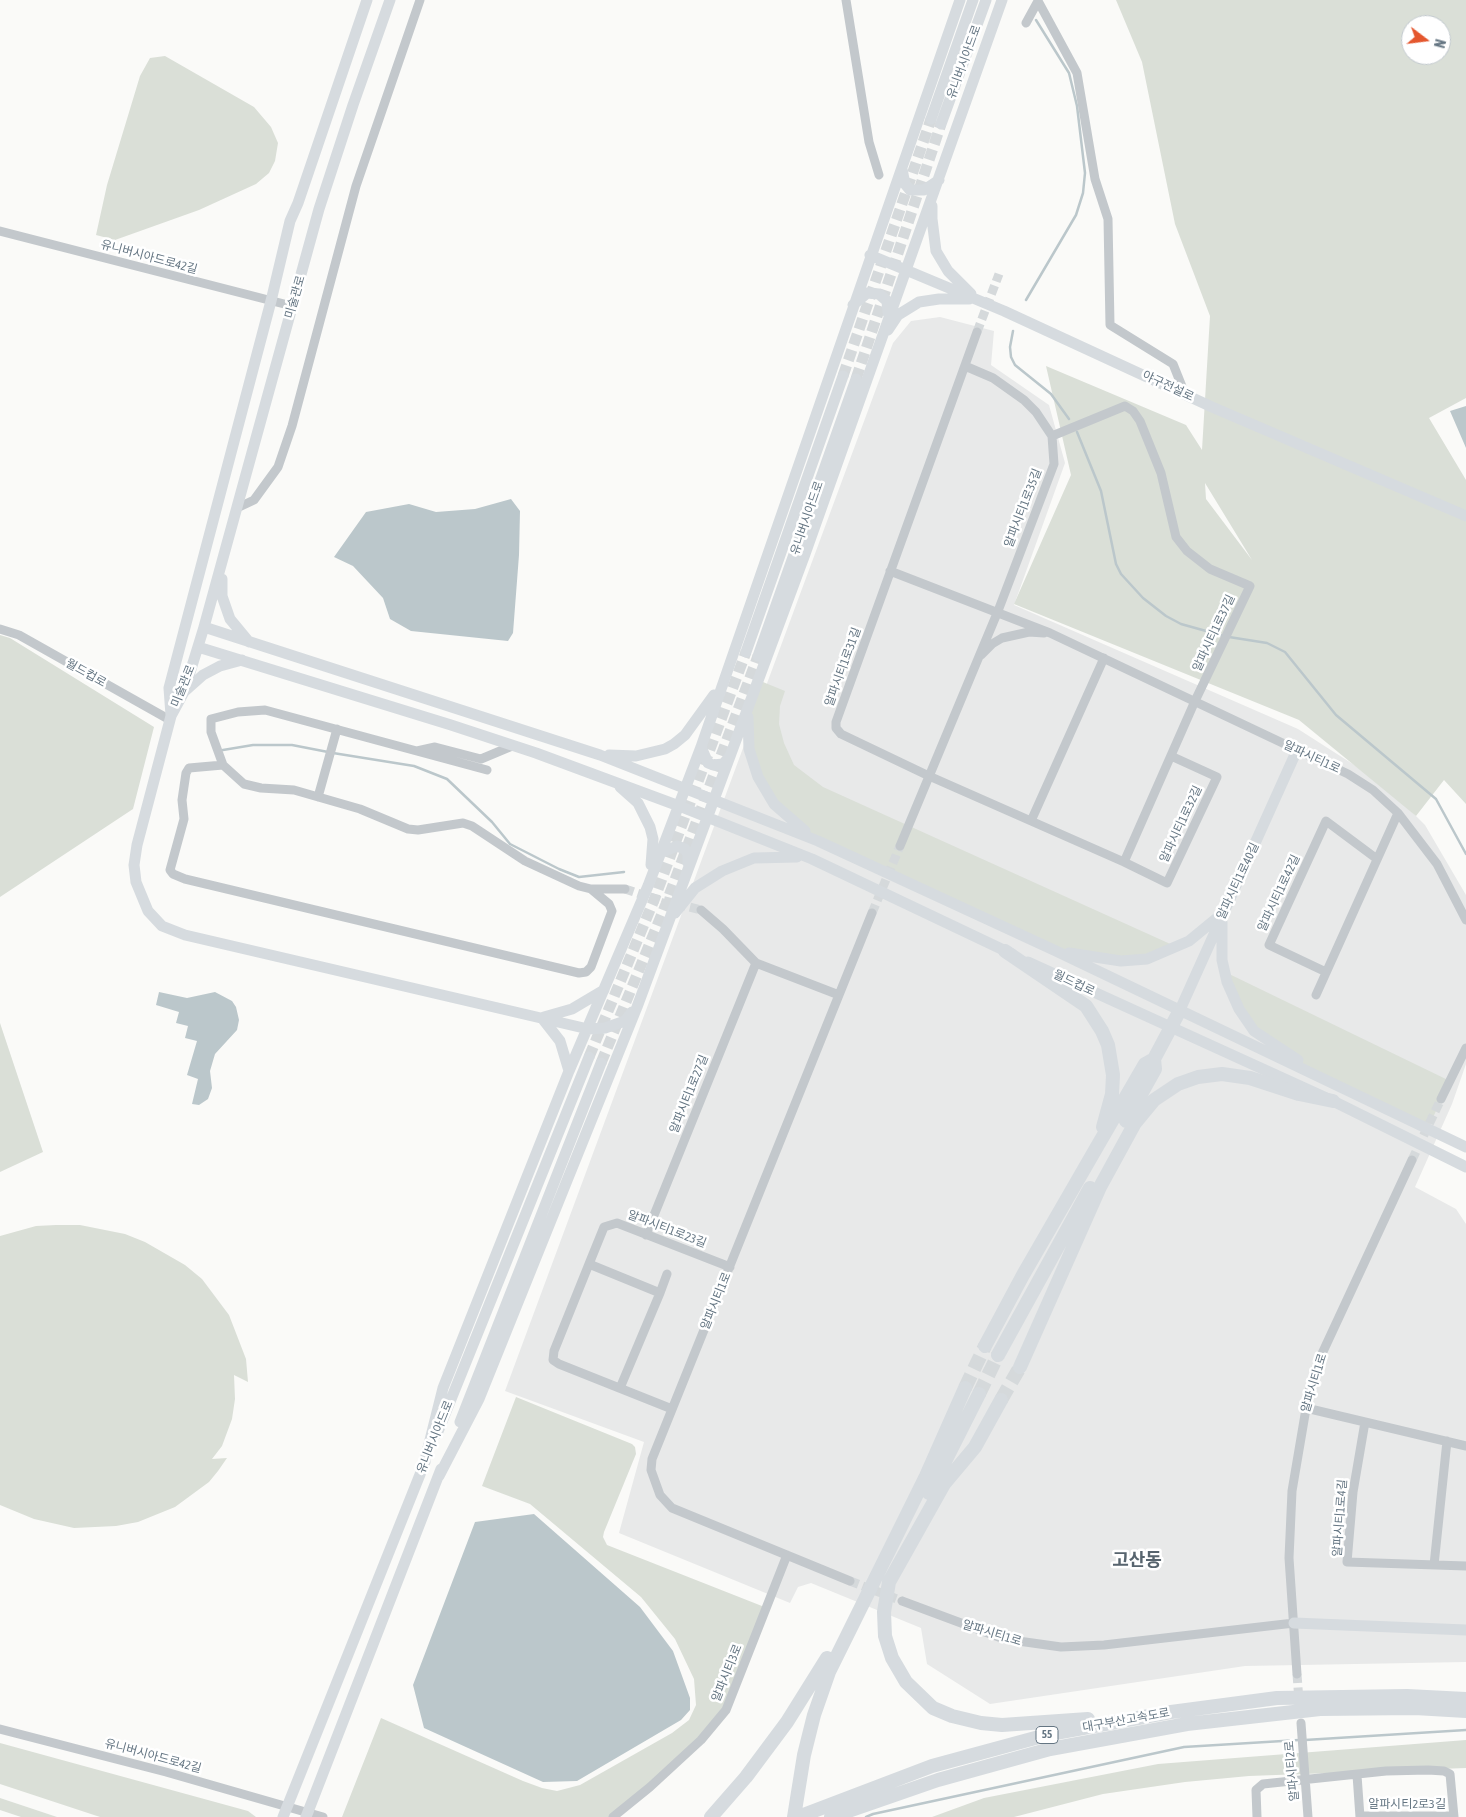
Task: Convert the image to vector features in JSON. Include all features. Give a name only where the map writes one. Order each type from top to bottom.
[{"type":"highway","points":[[1005,951],[1086,1006],[1102,1031],[1112,1063],[1113,1080],[1112,1094],[1098,1145]]},
{"type":"highway","points":[[986,1346],[1098,1145],[1146,1064],[1154,1059],[1179,1012]]},
{"type":"highway","points":[[998,1354],[1155,1069],[1154,1059]]},
{"type":"highway","points":[[1020,1367],[1100,1186],[1135,1122],[1154,1100],[1178,1084],[1215,1074],[1250,1078],[1299,1094],[1333,1101]]},
{"type":"highway","points":[[911,1526],[926,1476],[965,1388]]},
{"type":"highway","points":[[794,1817],[804,1755],[814,1715],[829,1672],[911,1526],[978,1394]]},
{"type":"highway","points":[[911,1526],[975,1447],[1001,1400]]},
{"type":"highway","points":[[881,1577],[884,1624],[889,1650],[906,1682],[933,1708],[966,1720],[1002,1725],[1170,1712]]},
{"type":"highway","points":[[711,1817],[746,1776],[787,1722],[881,1577]]},
{"type":"highway","points":[[802,1817],[810,1768],[836,1674],[881,1577]]},
{"type":"highway","name":"대구부산고속도로","points":[[828,1811],[932,1766],[1050,1734],[1170,1712],[1277,1698],[1407,1696],[1466,1699]]},
{"type":"highway","name":"대구부산고속도로","points":[[798,1817],[828,1811],[1050,1749],[1178,1726],[1320,1709],[1415,1708],[1466,1711]]},
{"type":"main road","name":"미술관로","points":[[170,718],[169,688],[290,221],[298,203],[332,98],[367,0]]},
{"type":"main road","name":"미술관로","points":[[170,718],[184,692],[204,628],[319,209],[352,104],[390,0]]},
{"type":"main road","points":[[422,1468],[443,1388],[569,1071],[648,886],[686,788],[960,0]]},
{"type":"main road","name":"유니버시아드로","points":[[973,0],[936,121],[986,0]]},
{"type":"main road","points":[[438,1476],[479,1398],[636,1007],[753,693],[888,315],[939,180],[1002,0]]},
{"type":"main road","points":[[902,168],[905,184],[910,190],[924,190],[939,180]]},
{"type":"main road","points":[[933,194],[932,219],[936,250],[948,272],[976,299]]},
{"type":"main road","name":"야구전설로","points":[[870,255],[1004,310],[1185,394],[1466,516]]},
{"type":"main road","points":[[853,305],[867,293],[879,294],[887,301],[888,315]]},
{"type":"main road","points":[[879,343],[898,315],[919,302],[939,299],[976,299]]},
{"type":"main road","name":"유니버시아드로","points":[[746,652],[843,376]]},
{"type":"main road","name":"유니버시아드로","points":[[758,656],[856,379]]},
{"type":"main road","points":[[229,536],[223,571],[222,596],[230,618],[249,642]]},
{"type":"main road","points":[[204,628],[600,755],[636,756],[665,749],[674,744],[693,726],[721,685]]},
{"type":"main road","name":"월드컵로","points":[[198,647],[244,659],[492,739],[613,781],[812,859],[1005,951],[1333,1101],[1466,1167]]},
{"type":"main road","points":[[184,692],[212,670],[244,659]]},
{"type":"main road","points":[[753,693],[747,735],[752,762],[758,777],[768,795],[783,814],[818,841]]},
{"type":"main road","points":[[170,718],[137,845],[134,865],[136,882],[142,899],[148,911],[162,926],[185,935],[588,1029],[605,1028],[624,1021],[636,1007]]},
{"type":"main road","points":[[701,747],[708,763],[712,765],[723,764],[730,756]]},
{"type":"main road","name":"알파시티1로40길","points":[[1179,1012],[1297,750]]},
{"type":"main road","name":"월드컵로","points":[[600,755],[818,841],[1056,951],[1179,1012],[1466,1146]]},
{"type":"main road","points":[[613,781],[638,803],[650,828],[653,838],[653,851],[648,886]]},
{"type":"main road","points":[[660,854],[677,846],[685,849],[688,854],[688,864]]},
{"type":"main road","points":[[667,925],[695,888],[708,878],[732,866],[765,856],[793,856],[812,859]]},
{"type":"main road","points":[[1056,951],[1121,961],[1147,959],[1189,941],[1212,925],[1224,909]]},
{"type":"main road","points":[[1224,909],[1221,927],[1222,960],[1227,982],[1239,1009],[1254,1031],[1326,1079]]},
{"type":"main road","points":[[542,1018],[572,1009],[604,989]]},
{"type":"main road","points":[[542,1018],[560,1040],[569,1071]]},
{"type":"main road","name":"유니버시아드로","points":[[285,1811],[588,1057]]},
{"type":"main road","name":"유니버시아드로","points":[[304,1813],[601,1063]]},
{"type":"main road","name":"알파시티1로","points":[[1294,1623],[1466,1630]]},
{"type":"street","points":[[237,508],[254,500],[278,468],[295,417],[356,186],[420,0]]},
{"type":"street","points":[[846,0],[869,142],[879,174]]},
{"type":"street","points":[[1026,23],[1038,1],[1077,73],[1095,179],[1108,219],[1110,325],[1173,364],[1185,394]]},
{"type":"street","name":"유니버시아드로42길","points":[[0,231],[292,306]]},
{"type":"street","name":"알파시티1로31길","points":[[929,776],[841,734],[836,728],[836,722],[977,332]]},
{"type":"street","name":"알파시티1로35길","points":[[965,366],[986,374],[1024,400],[1036,412],[1052,436],[1054,464],[998,611]]},
{"type":"street","name":"알파시티1로37길","points":[[1052,436],[1125,406],[1134,411],[1140,421],[1161,473],[1176,537],[1187,551],[1210,569],[1250,586],[1195,701]]},
{"type":"street","points":[[890,572],[998,611],[900,846]]},
{"type":"street","name":"알파시티1로","points":[[998,611],[1104,658],[1348,774],[1373,790],[1398,813],[1437,864],[1466,920]]},
{"type":"street","name":"월드컵로","points":[[0,629],[18,634],[170,718]]},
{"type":"street","points":[[978,659],[992,644],[1002,638],[1029,632],[1050,633]]},
{"type":"street","points":[[1031,821],[1104,658]]},
{"type":"street","points":[[1124,862],[1195,701]]},
{"type":"street","points":[[487,770],[265,710],[238,712],[211,719],[211,732],[223,765],[244,784],[261,788],[294,790],[360,808],[408,829],[418,830],[452,823],[472,826],[525,860],[559,878],[591,889],[625,889]]},
{"type":"street","points":[[318,797],[337,729]]},
{"type":"street","points":[[492,739],[499,750]]},
{"type":"street","points":[[417,751],[435,747],[481,759],[512,746]]},
{"type":"street","name":"알파시티1로32길","points":[[929,776],[1168,883],[1216,777],[1171,756]]},
{"type":"street","points":[[223,765],[189,768],[186,774],[182,800],[184,819],[170,865],[170,870],[178,877],[579,973],[586,972],[591,967],[612,911],[609,904],[591,889]]},
{"type":"street","points":[[1316,995],[1398,813]]},
{"type":"street","name":"알파시티1로42길","points":[[1326,972],[1268,945],[1326,821],[1377,859]]},
{"type":"street","points":[[701,910],[723,928],[756,964],[840,995]]},
{"type":"street","name":"알파시티1로","points":[[850,1581],[672,1508],[660,1494],[654,1483],[652,1460],[872,913]]},
{"type":"street","name":"알파시티1로27길","points":[[646,1235],[756,964]]},
{"type":"street","points":[[1442,1099],[1466,1048]]},
{"type":"street","name":"알파시티1로","points":[[902,1601],[1004,1639],[1061,1647],[1104,1645],[1294,1623],[1289,1558],[1292,1491],[1306,1408],[1320,1358],[1412,1160]]},
{"type":"street","name":"알파시티1로23길","points":[[672,1409],[553,1360],[554,1351],[604,1227],[617,1223],[730,1267]]},
{"type":"street","points":[[589,1264],[660,1293]]},
{"type":"street","points":[[620,1388],[667,1274]]},
{"type":"street","points":[[1306,1408],[1466,1446]]},
{"type":"street","name":"알파시티1로4길","points":[[1365,1422],[1353,1492],[1347,1562],[1466,1566]]},
{"type":"street","points":[[1434,1565],[1447,1441]]},
{"type":"street","name":"알파시티3로","points":[[613,1817],[650,1787],[701,1740],[726,1710],[733,1697],[787,1555]]},
{"type":"street","points":[[1294,1623],[1297,1674]]},
{"type":"street","name":"알파시티2로","points":[[1301,1723],[1308,1817]]},
{"type":"street","name":"유니버시아드로42길","points":[[0,1729],[285,1811],[323,1817]]},
{"type":"street","name":"알파시티2로3길","points":[[1258,1817],[1256,1794],[1259,1786],[1263,1784],[1306,1778],[1357,1776],[1386,1771],[1444,1771],[1450,1774],[1452,1780],[1454,1817],[1360,1817],[1357,1776]]},
{"type":"shaded area","points":[[1116,0],[1466,0],[1466,398],[1429,418],[1466,480],[1466,804],[1444,780],[1416,816],[1299,720],[1014,604],[1071,475],[1046,366],[1186,425],[1202,450],[1210,316],[1175,224],[1142,62]],"holes":[[[1205,483],[1252,560],[1206,499]]]},
{"type":"shaded area","points":[[165,56],[254,107],[271,127],[278,143],[275,161],[269,173],[256,184],[199,210],[115,240],[96,235],[107,185],[140,76],[150,58]]},
{"type":"shaded area","points":[[940,317],[994,331],[991,365],[1049,405],[1065,463],[1014,605],[1298,729],[1384,784],[1425,825],[1466,895],[1466,1064],[1452,1104],[1415,1187],[1456,1209],[1466,1224],[1466,1662],[1245,1666],[990,1704],[927,1664],[921,1628],[811,1583],[798,1587],[790,1603],[619,1533],[644,1442],[505,1391],[893,343],[911,321]]},
{"type":"shaded area","points":[[1466,406],[1466,448],[1450,411]]},
{"type":"shaded area","points":[[511,499],[520,511],[519,555],[513,633],[508,641],[411,631],[390,619],[383,598],[353,566],[334,557],[366,512],[409,504],[436,512],[475,509]]},
{"type":"shaded area","points":[[0,635],[10,638],[154,727],[133,809],[0,897]]},
{"type":"shaded area","points":[[758,680],[785,691],[780,706],[779,724],[784,743],[794,765],[823,787],[1177,947],[1147,959],[1068,953],[818,841],[774,804],[747,735]]},
{"type":"shaded area","points":[[1225,972],[1450,1081],[1428,1128],[1326,1079],[1254,1031]]},
{"type":"shaded area","points":[[159,992],[187,998],[215,992],[232,1001],[236,1007],[239,1020],[237,1030],[215,1054],[210,1071],[212,1088],[208,1099],[199,1105],[192,1104],[198,1079],[187,1075],[197,1041],[185,1038],[188,1026],[176,1023],[179,1012],[156,1005]]},
{"type":"shaded area","points":[[0,1023],[43,1152],[0,1172]]},
{"type":"shaded area","points":[[80,1225],[125,1234],[145,1242],[185,1265],[202,1279],[229,1315],[246,1359],[248,1382],[234,1375],[235,1399],[232,1419],[222,1446],[212,1459],[227,1458],[209,1482],[175,1507],[138,1522],[116,1526],[74,1528],[34,1519],[0,1505],[0,1236],[36,1226]]},
{"type":"shaded area","points":[[516,1397],[632,1444],[635,1447],[636,1454],[604,1532],[603,1537],[607,1545],[767,1608],[733,1697],[713,1728],[613,1817],[342,1817],[381,1718],[523,1781],[557,1791],[580,1785],[672,1733],[689,1720],[696,1705],[694,1679],[675,1639],[641,1597],[530,1504],[482,1486]]},
{"type":"shaded area","points":[[534,1514],[640,1607],[673,1651],[690,1698],[690,1710],[681,1720],[577,1781],[543,1782],[424,1728],[413,1685],[475,1522]]},
{"type":"shaded area","points":[[1466,1740],[1466,1768],[1249,1776],[1185,1782],[1103,1794],[1014,1817],[932,1817],[984,1798],[1158,1764]]},
{"type":"shaded area","points":[[0,1743],[248,1811],[256,1817],[100,1817],[0,1784]]},
{"type":"shaded area","points":[[0,1798],[57,1817],[21,1817],[0,1810]]},
{"type":"waterway","points":[[1026,300],[1076,215],[1083,193],[1085,173],[1077,106],[1069,73],[1036,20]]},
{"type":"waterway","points":[[1013,331],[1010,347],[1011,357],[1015,365],[1051,394],[1069,419]]},
{"type":"waterway","points":[[1077,432],[1101,491],[1116,564],[1121,574],[1143,598],[1166,616],[1181,624],[1224,636]]},
{"type":"waterway","points":[[1229,637],[1267,643],[1285,652],[1336,715],[1436,799],[1466,854]]},
{"type":"waterway","points":[[223,750],[253,745],[292,745],[328,752]]},
{"type":"waterway","points":[[333,753],[414,766],[447,779],[492,822],[510,844],[559,869],[579,877],[624,872]]},
{"type":"waterway","points":[[1305,1740],[1466,1730]]},
{"type":"waterway","points":[[866,1817],[1184,1747],[1299,1740]]},
{"type":"tunnel","points":[[843,376],[931,119]]},
{"type":"tunnel","points":[[856,379],[941,124]]},
{"type":"tunnel","points":[[977,332],[999,274]]},
{"type":"tunnel","points":[[589,1057],[654,900],[746,652]]},
{"type":"tunnel","points":[[601,1063],[666,904],[758,656]]},
{"type":"tunnel","points":[[872,913],[900,846]]},
{"type":"tunnel","points":[[625,889],[701,910]]},
{"type":"tunnel","points":[[1412,1160],[1441,1099]]},
{"type":"tunnel","points":[[965,1388],[985,1346]]},
{"type":"tunnel","points":[[979,1394],[998,1355]]},
{"type":"tunnel","points":[[1001,1400],[1020,1367]]},
{"type":"tunnel","points":[[850,1581],[902,1601]]},
{"type":"tunnel","points":[[1297,1674],[1299,1701]]},
{"type":"district","name":"고산동","points":[[1137,1560]]}]
